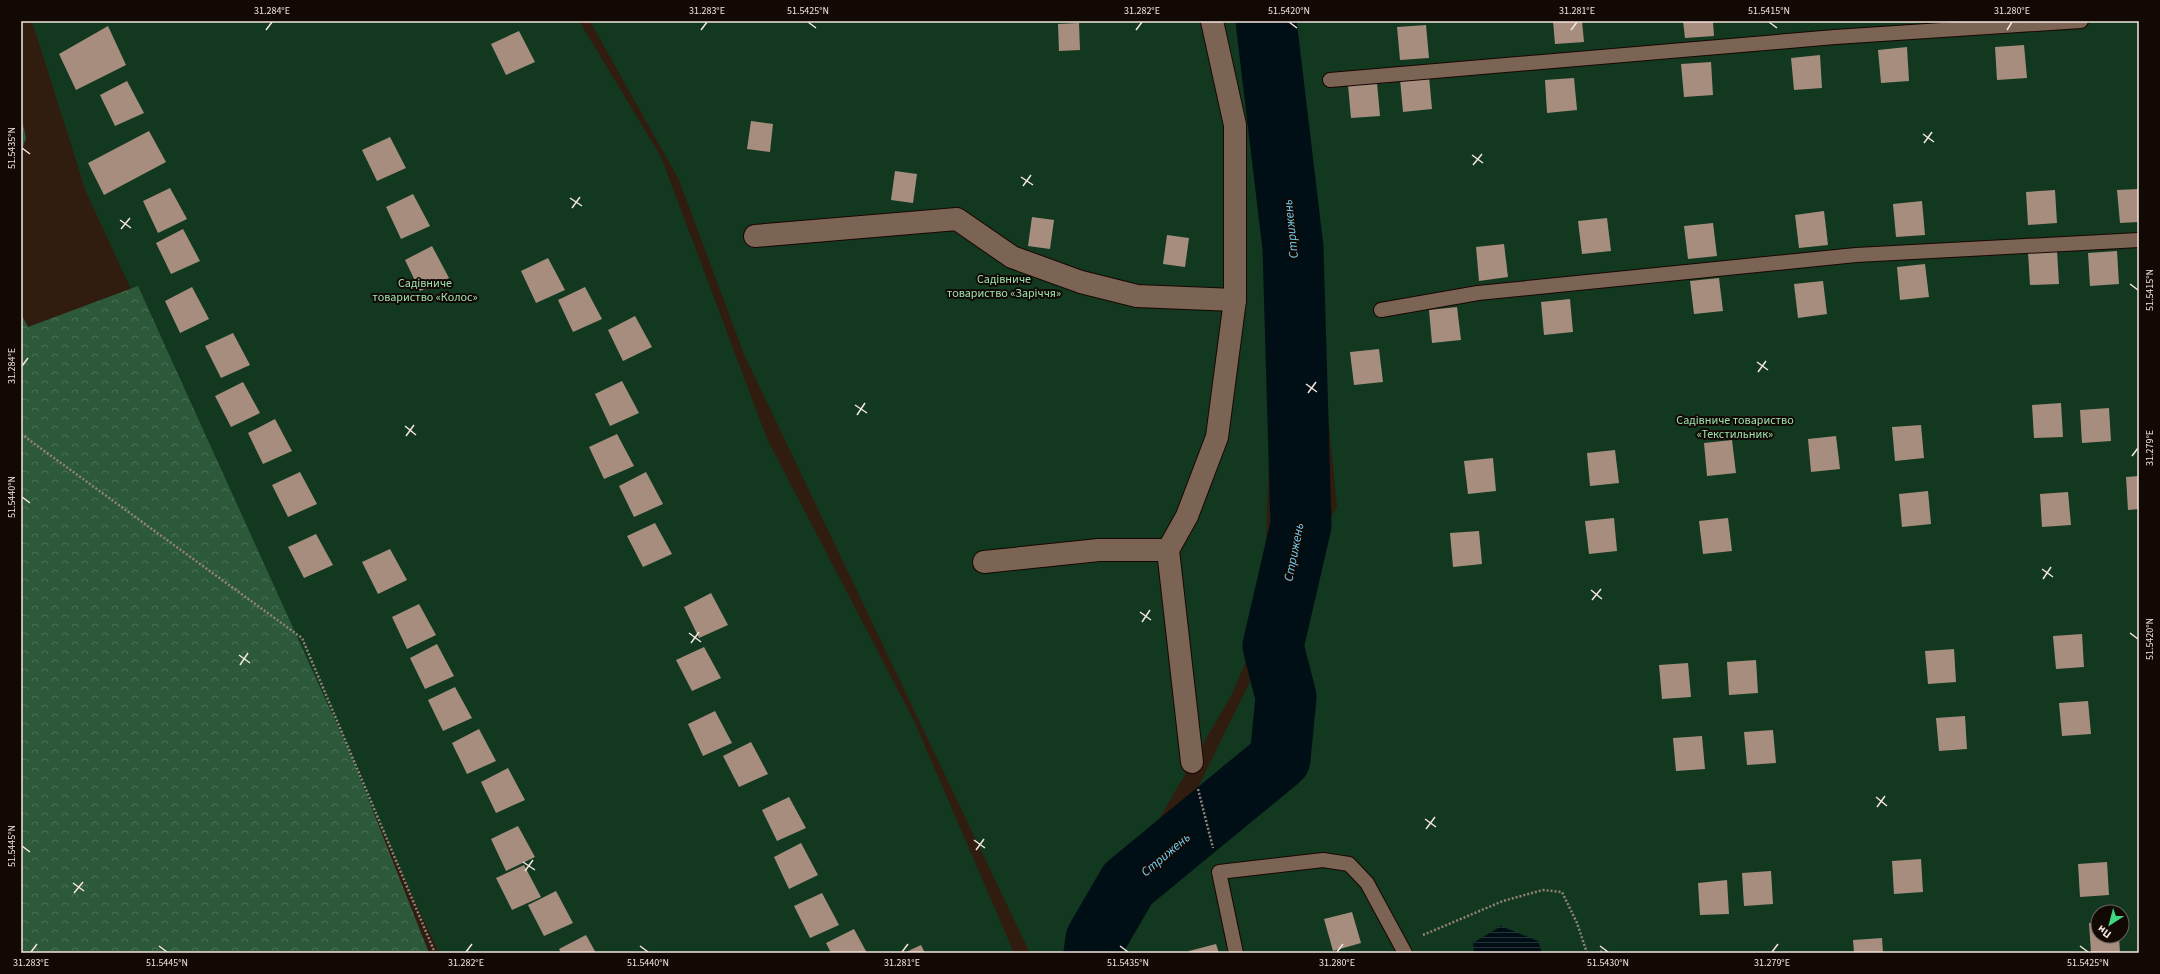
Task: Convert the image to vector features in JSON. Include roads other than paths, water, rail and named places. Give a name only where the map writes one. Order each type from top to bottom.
[{"type":"street","points":[[1192,762],[1168,550],[1187,516],[1216,437],[1236,300],[1235,125],[1212,21]]},
{"type":"street","points":[[755,236],[957,219],[1012,257],[1081,282],[1137,296],[1236,300]]},
{"type":"street","points":[[984,562],[1099,550],[1168,550]]},
{"type":"lane","points":[[1330,80],[1835,37],[2081,21]]},
{"type":"lane","points":[[1381,310],[1478,293],[1856,255],[2139,240]]},
{"type":"lane","points":[[1236,953],[1219,872],[1322,860],[1349,864],[1367,883],[1403,949]]},
{"type":"waterway","name":"Стрижень","points":[[1094,953],[1096,939],[1128,884],[1280,759],[1286,697],[1273,646],[1301,525],[1293,248],[1266,21]]},
{"type":"park label","name":"Садівниче товариство «Заріччя»","points":[[1004,286]]},
{"type":"park label","name":"Садівниче товариство «Колос»","points":[[425,290]]},
{"type":"park label","name":"Садівниче товариство «Текстильник»","points":[[1735,427]]}]
